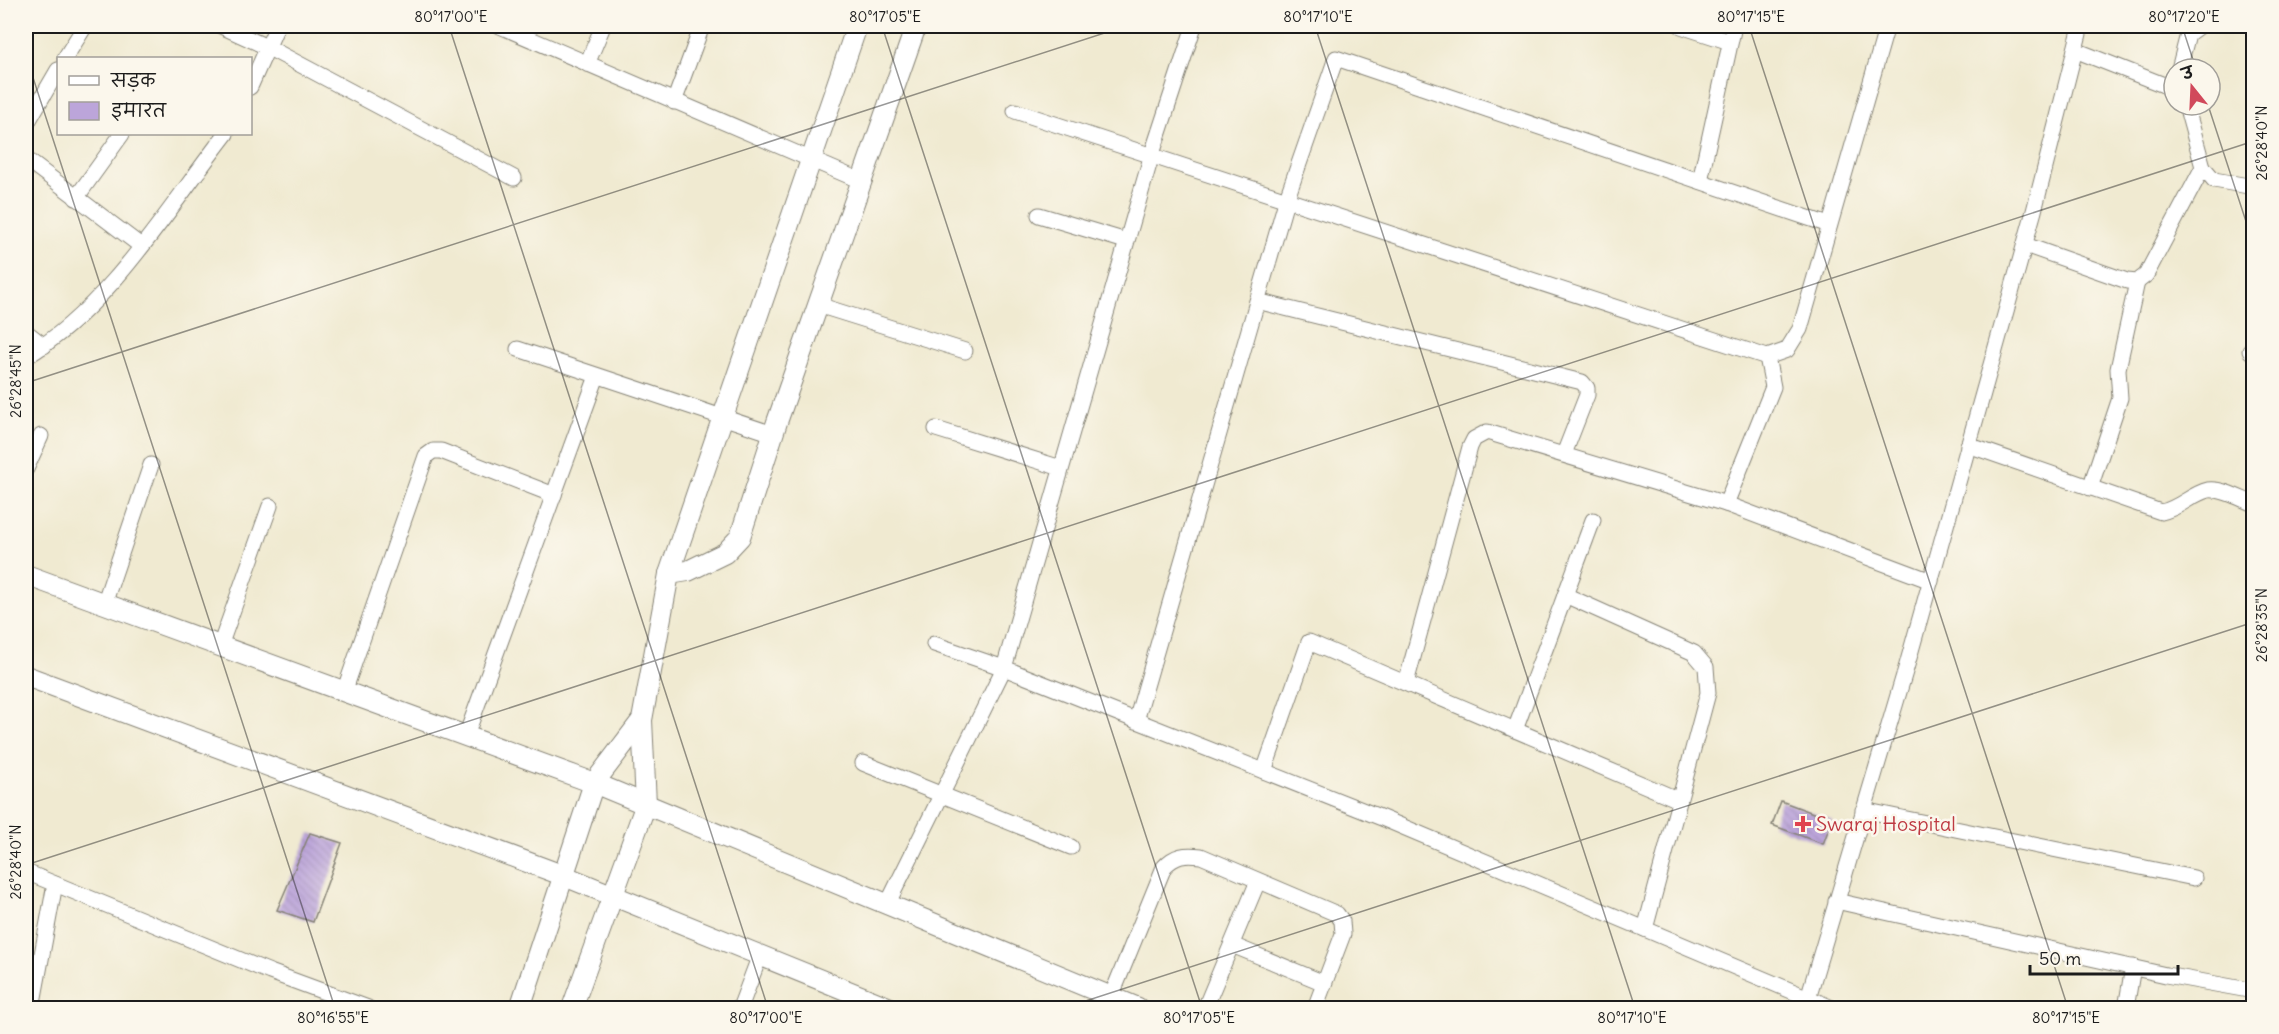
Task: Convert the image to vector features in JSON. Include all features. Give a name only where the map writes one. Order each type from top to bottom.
[{"type":"street","points":[[66,57],[85,26]]},
{"type":"street","points":[[221,26],[269,48],[514,178]]},
{"type":"street","points":[[252,83],[277,26]]},
{"type":"street","points":[[587,64],[603,26]]},
{"type":"street","points":[[674,102],[702,26]]},
{"type":"street","points":[[572,1008],[646,804],[642,720],[669,574],[857,26]]},
{"type":"street","points":[[669,574],[688,571],[725,553],[740,537],[773,434],[916,26]]},
{"type":"street","points":[[887,905],[1004,668],[1126,241],[1194,26]]},
{"type":"street","points":[[1681,26],[1730,42]]},
{"type":"street","points":[[1700,181],[1734,26]]},
{"type":"street","points":[[1015,111],[1287,198],[1767,357],[1787,350],[1800,329],[1887,26]]},
{"type":"street","points":[[1806,1003],[1931,581],[2025,244],[2081,26]]},
{"type":"street","points":[[2182,57],[2188,34],[2199,26]]},
{"type":"street","points":[[507,27],[674,102],[861,181]]},
{"type":"street","points":[[2075,50],[2162,84]]},
{"type":"street","points":[[1137,721],[1287,198],[1336,58],[1828,225]]},
{"type":"street","points":[[26,125],[57,72]]},
{"type":"street","points":[[2189,117],[2203,167],[2214,180],[2223,184],[2253,187]]},
{"type":"street","points":[[76,198],[121,135]]},
{"type":"street","points":[[26,357],[44,346],[79,316],[128,264],[225,135]]},
{"type":"street","points":[[26,159],[141,246]]},
{"type":"street","points":[[2090,488],[2120,398],[2118,369],[2137,282],[2146,275],[2203,167]]},
{"type":"street","points":[[1039,215],[1126,241]]},
{"type":"street","points":[[2025,244],[2127,281],[2137,282]]},
{"type":"street","points":[[1257,301],[1582,382],[1587,388],[1587,395],[1563,454]]},
{"type":"street","points":[[818,305],[965,351]]},
{"type":"street","points":[[26,332],[44,346]]},
{"type":"street","points":[[518,349],[773,434]]},
{"type":"street","points":[[1726,504],[1773,387],[1767,357]]},
{"type":"street","points":[[466,736],[597,376]]},
{"type":"street","points":[[936,429],[1061,468]]},
{"type":"street","points":[[1406,683],[1474,439],[1487,432],[1726,504],[1931,581]]},
{"type":"street","points":[[26,470],[41,436]]},
{"type":"street","points":[[1968,445],[2161,512],[2173,510],[2209,490],[2219,491],[2253,504]]},
{"type":"street","points":[[344,692],[426,456],[433,451],[441,451],[554,495]]},
{"type":"street","points":[[104,604],[152,465]]},
{"type":"street","points":[[220,646],[270,506]]},
{"type":"street","points":[[1515,730],[1593,520]]},
{"type":"street","points":[[26,575],[594,783],[1137,1008]]},
{"type":"street","points":[[1565,595],[1694,653],[1706,667],[1708,693],[1645,928]]},
{"type":"street","points":[[1264,771],[1309,642],[1679,800]]},
{"type":"street","points":[[934,644],[1004,668],[1382,818],[1645,928],[1806,1003],[1832,1008]]},
{"type":"street","points":[[26,676],[562,875],[890,1008]]},
{"type":"street","points":[[520,1008],[594,783],[642,720]]},
{"type":"street","points":[[863,764],[1071,847]]},
{"type":"street","points":[[1863,810],[2194,878]]},
{"type":"street","points":[[1111,997],[1164,867],[1173,857],[1201,856],[1338,914],[1342,921],[1343,933],[1315,1008]]},
{"type":"street","points":[[26,872],[270,972],[368,1008]]},
{"type":"street","points":[[1205,1008],[1258,881]]},
{"type":"street","points":[[32,1008],[55,884]]},
{"type":"street","points":[[1836,901],[2133,967],[2253,991]]},
{"type":"street","points":[[1232,945],[1324,983]]},
{"type":"street","points":[[740,1008],[760,955]]},
{"type":"street","points":[[2126,1008],[2133,967]]},
{"type":"building","points":[[1781,801],[1832,820],[1823,844],[1772,825]]},
{"type":"building","points":[[310,833],[342,843],[313,922],[277,910]]},
{"type":"place","name":"Swaraj Hospital","points":[[1803,824]]}]
